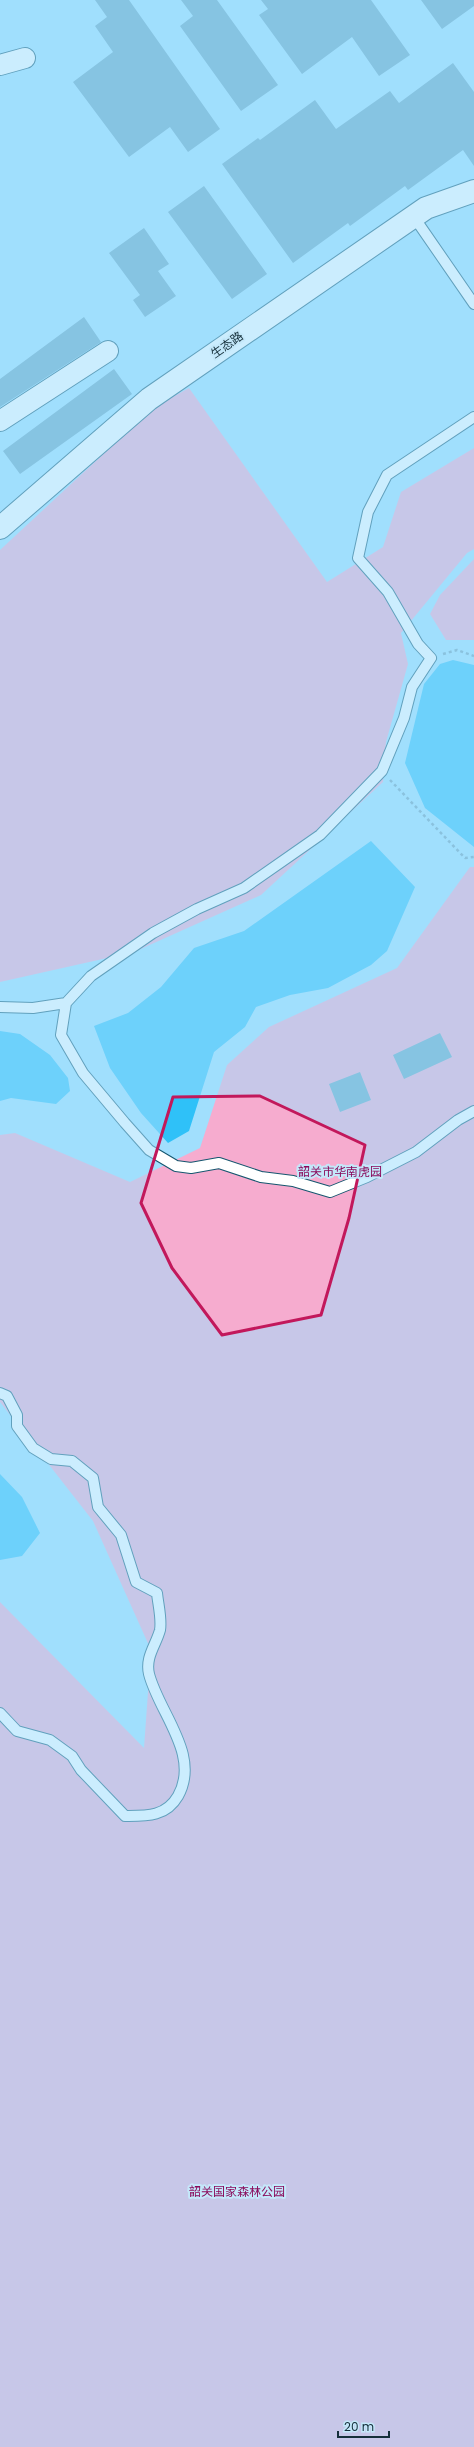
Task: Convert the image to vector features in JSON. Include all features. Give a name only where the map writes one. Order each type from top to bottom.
[{"type":"street","points":[[0,65],[25,58]]},
{"type":"street","name":"生态路","points":[[0,528],[149,399],[426,208],[474,191]]},
{"type":"street","points":[[0,421],[108,350]]},
{"type":"lane","points":[[414,217],[474,304]]},
{"type":"lane","points":[[474,417],[387,475],[368,512],[358,558],[388,592],[418,644],[431,658],[412,687],[404,718],[382,771],[320,835],[244,888],[197,909],[153,933],[91,976],[66,1003],[61,1035],[83,1073],[149,1150],[176,1166],[191,1168],[219,1163],[261,1177],[293,1181],[330,1192],[367,1177],[416,1152],[458,1120],[474,1111]]},
{"type":"lane","points":[[0,1007],[33,1008],[66,1003]]},
{"type":"lane","points":[[0,1393],[7,1396],[17,1415],[17,1426],[33,1448],[51,1459],[72,1461],[93,1478],[98,1508],[121,1536],[136,1582],[157,1594],[160,1630],[151,1650],[149,1673],[186,1764],[184,1786],[175,1802],[154,1816],[125,1816],[82,1770],[72,1756],[50,1740],[17,1731],[0,1713]]},
{"type":"path","points":[[431,658],[457,650],[474,656]]},
{"type":"path","points":[[382,771],[465,858],[474,857]]},
{"type":"highlighted area","points":[[260,1096],[365,1145],[349,1218],[321,1315],[222,1335],[172,1268],[141,1203],[173,1097]]},
{"type":"green space","points":[[189,388],[327,582],[383,547],[401,492],[474,448],[474,549],[467,553],[401,633],[408,664],[386,742],[383,782],[261,895],[134,952],[0,982],[0,550],[154,407]]},
{"type":"green space","points":[[474,559],[474,640],[446,640],[430,614],[440,595]]},
{"type":"green space","name":"韶关国家森林公园","points":[[470,867],[474,867],[474,2447],[0,2447],[0,1602],[144,1748],[151,1650],[93,1521],[0,1402],[0,1135],[15,1133],[130,1182],[200,1148],[227,1065],[269,1027],[397,968]]},
{"type":"water","points":[[453,660],[474,665],[474,847],[425,808],[405,763],[424,684],[440,664]]},
{"type":"water","points":[[371,841],[415,887],[387,951],[371,965],[328,988],[290,995],[256,1007],[245,1027],[214,1052],[189,1131],[168,1143],[141,1113],[110,1068],[94,1026],[128,1013],[161,987],[194,948],[244,931]]},
{"type":"water","points":[[0,1031],[20,1034],[50,1055],[68,1078],[70,1091],[56,1104],[11,1098],[0,1101]]},
{"type":"water","points":[[0,1474],[22,1497],[40,1533],[22,1556],[0,1560]]},
{"type":"building","points":[[95,0],[129,0],[220,129],[188,152],[170,127],[129,157],[73,82],[113,52],[95,26],[107,17]]},
{"type":"building","points":[[181,0],[217,0],[278,85],[241,111],[180,26],[193,16]]},
{"type":"building","points":[[261,0],[371,0],[410,55],[379,76],[352,37],[302,74],[259,15],[268,9]]},
{"type":"building","points":[[421,0],[474,0],[474,6],[442,29]]},
{"type":"building","points":[[453,63],[474,92],[474,166],[463,150],[408,190],[405,186],[350,226],[348,223],[293,263],[222,164],[258,138],[260,140],[315,100],[336,129],[390,91],[399,103]]},
{"type":"building","points":[[204,186],[267,274],[232,299],[168,212]]},
{"type":"building","points":[[144,228],[169,264],[158,271],[176,296],[145,317],[133,300],[140,295],[109,253]]},
{"type":"building","points":[[84,317],[101,342],[0,407],[0,379]]},
{"type":"building","points":[[114,369],[132,394],[20,474],[3,451]]},
{"type":"building","points":[[440,1033],[452,1057],[404,1079],[393,1055]]},
{"type":"building","points":[[360,1072],[371,1100],[340,1112],[329,1084]]},
{"type":"park label","name":"韶关市华南虎园","points":[[340,1172]]}]
